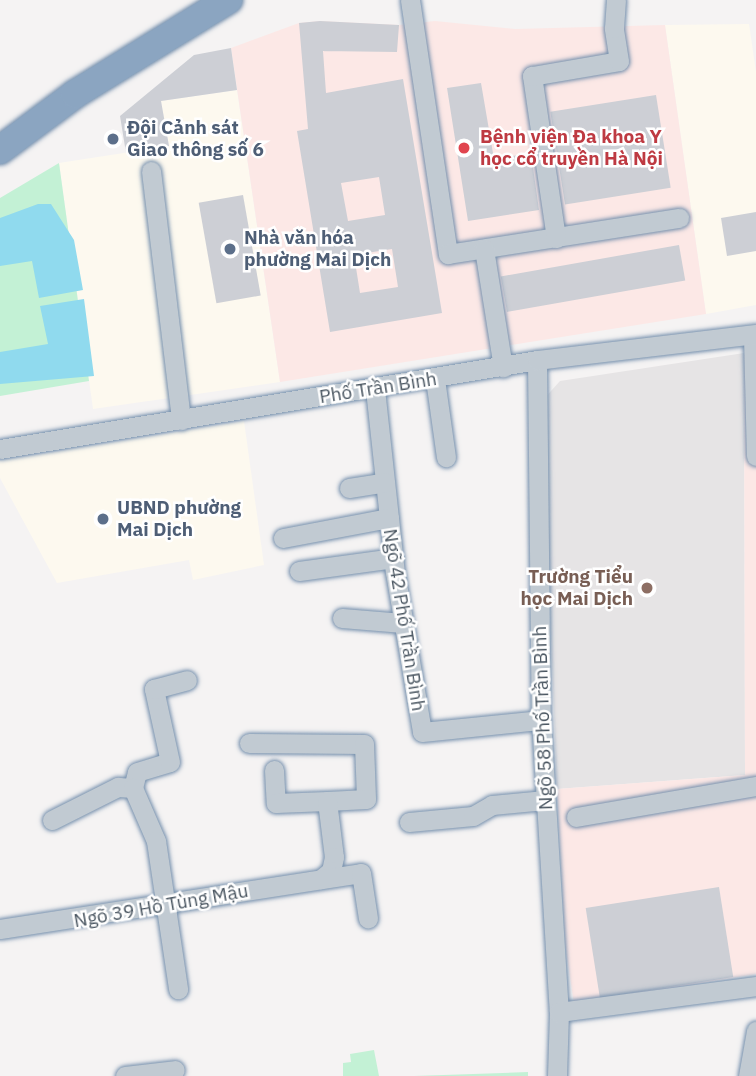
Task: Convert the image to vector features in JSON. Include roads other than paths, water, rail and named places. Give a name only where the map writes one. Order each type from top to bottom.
[{"type":"highway","points":[[0,150],[75,94],[228,0]]},
{"type":"street","points":[[410,0],[449,254],[679,218]]},
{"type":"street","points":[[556,238],[532,76],[619,61],[614,28],[616,0]]},
{"type":"street","points":[[151,171],[181,420]]},
{"type":"street","points":[[484,249],[503,367]]},
{"type":"street","points":[[754,335],[756,456]]},
{"type":"street","name":"Phố Trần Bình","points":[[0,449],[375,389],[537,360],[754,335]]},
{"type":"street","name":"Ngõ 58 Phố Trần Bình","points":[[537,360],[541,720],[559,1012],[557,1076]]},
{"type":"street","points":[[435,379],[446,457]]},
{"type":"street","name":"Ngõ 42 Phố Trần Bình","points":[[375,389],[402,623],[422,732],[541,720]]},
{"type":"street","points":[[349,488],[385,482]]},
{"type":"street","points":[[283,538],[389,517]]},
{"type":"street","points":[[299,571],[394,558]]},
{"type":"street","points":[[342,618],[402,623]]},
{"type":"street","points":[[178,989],[156,841],[133,788],[136,772],[170,762],[154,689],[187,680]]},
{"type":"street","points":[[249,743],[364,744],[366,799],[276,803],[274,770]]},
{"type":"street","points":[[576,817],[756,786]]},
{"type":"street","points":[[52,820],[118,787],[133,788]]},
{"type":"street","points":[[409,822],[473,816],[492,805],[545,800]]},
{"type":"street","points":[[321,878],[331,871],[334,857],[327,801]]},
{"type":"street","name":"Ngõ 39 Hồ Tùng Mậu","points":[[0,929],[360,873],[368,918]]},
{"type":"street","points":[[559,1012],[756,986]]},
{"type":"street","points":[[748,1076],[756,1031]]},
{"type":"street","points":[[125,1076],[175,1070]]},
{"type":"water","points":[[38,204],[51,204],[74,240],[83,290],[39,298],[32,261],[0,266],[0,218]]},
{"type":"water","points":[[84,299],[94,376],[0,384],[0,352],[48,344],[40,306]]},
{"type":"place","name":"Đội Cảnh sát Giao thông số 6","points":[[113,139]]},
{"type":"place","name":"Bệnh viện Đa khoa Y học cổ truyền Hà Nội","points":[[464,148]]},
{"type":"place","name":"Nhà văn hóa phường Mai Dịch","points":[[230,249]]},
{"type":"place","name":"UBND phường Mai Dịch","points":[[103,519]]},
{"type":"place","name":"Trường Tiểu học Mai Dịch","points":[[647,588]]}]
